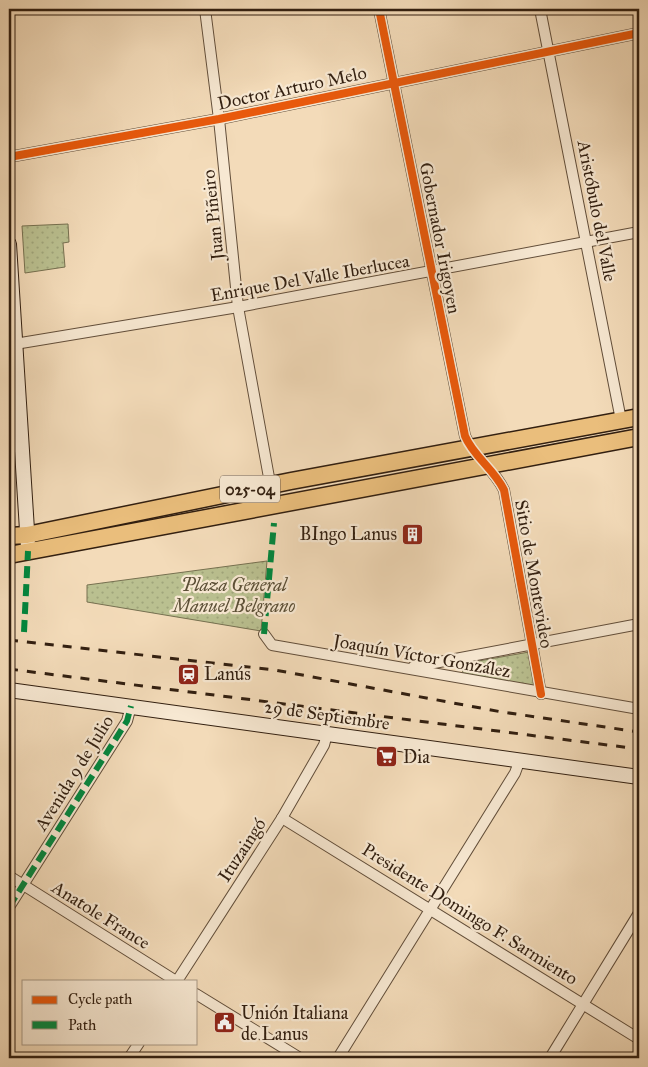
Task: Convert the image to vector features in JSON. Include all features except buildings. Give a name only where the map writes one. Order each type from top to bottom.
[{"type":"main road","name":"025-04","points":[[9,536],[28,535],[270,485],[639,417]]},
{"type":"main road","name":"025-04","points":[[9,555],[639,437]]},
{"type":"street","name":"Juan Piñeiro","points":[[205,9],[219,119],[238,307],[274,505]]},
{"type":"street","name":"Gobernador Irigoyen","points":[[379,9],[465,436],[468,444],[487,465]]},
{"type":"street","name":"Aristóbulo del Valle","points":[[540,9],[621,420]]},
{"type":"street","name":"Doctor Arturo Melo","points":[[9,157],[219,119],[639,33]]},
{"type":"street","name":"Enrique Del Valle Iberlucea","points":[[15,344],[238,307],[639,232]]},
{"type":"street","points":[[9,244],[15,344],[12,375],[28,551]]},
{"type":"street","name":"Sitio de Montevideo","points":[[487,465],[500,480],[507,503],[541,694]]},
{"type":"street","points":[[407,668],[639,624]]},
{"type":"street","name":"Joaquín Víctor González","points":[[264,634],[272,645],[637,710]]},
{"type":"street","name":"29 de Septiembre","points":[[9,690],[519,762],[639,777]]},
{"type":"street","name":"Avenida 9 de Julio","points":[[9,907],[127,721],[131,706]]},
{"type":"street","name":"Ituzaingó","points":[[178,980],[282,818],[324,745],[327,734]]},
{"type":"street","points":[[338,1058],[515,774],[519,762]]},
{"type":"street","name":"Presidente Domingo F. Sarmiento","points":[[282,818],[432,909],[639,1039]]},
{"type":"street","name":"Anatole France","points":[[9,876],[175,980]]},
{"type":"street","points":[[550,1058],[639,913]]},
{"type":"street","points":[[198,995],[300,1058]]},
{"type":"street","points":[[129,1058],[138,1044]]},
{"type":"green space","points":[[68,224],[69,242],[63,243],[65,267],[25,273],[22,226]]},
{"type":"green space","name":"Plaza General Manuel Belgrano","points":[[267,561],[261,631],[87,602],[87,585]]},
{"type":"green space","points":[[529,652],[535,687],[463,675],[462,664]]},
{"type":"railway","points":[[9,640],[275,670],[502,712],[639,732]]},
{"type":"railway","points":[[9,669],[639,749]]},
{"type":"marked path","points":[[264,634],[274,523]]},
{"type":"marked path","points":[[24,632],[28,551]]},
{"type":"marked path","points":[[9,907],[127,721],[131,706]]},
{"type":"cycle path","points":[[379,9],[465,436],[473,450],[500,482],[504,490],[541,694]]},
{"type":"cycle path","points":[[9,157],[219,119],[639,33]]},
{"type":"place","name":"BIngo Lanus","points":[[413,534]]},
{"type":"place","name":"Lanús","points":[[188,674]]},
{"type":"place","name":"Dia","points":[[387,757]]},
{"type":"place","name":"Unión Italiana de Lanus","points":[[225,1023]]}]
